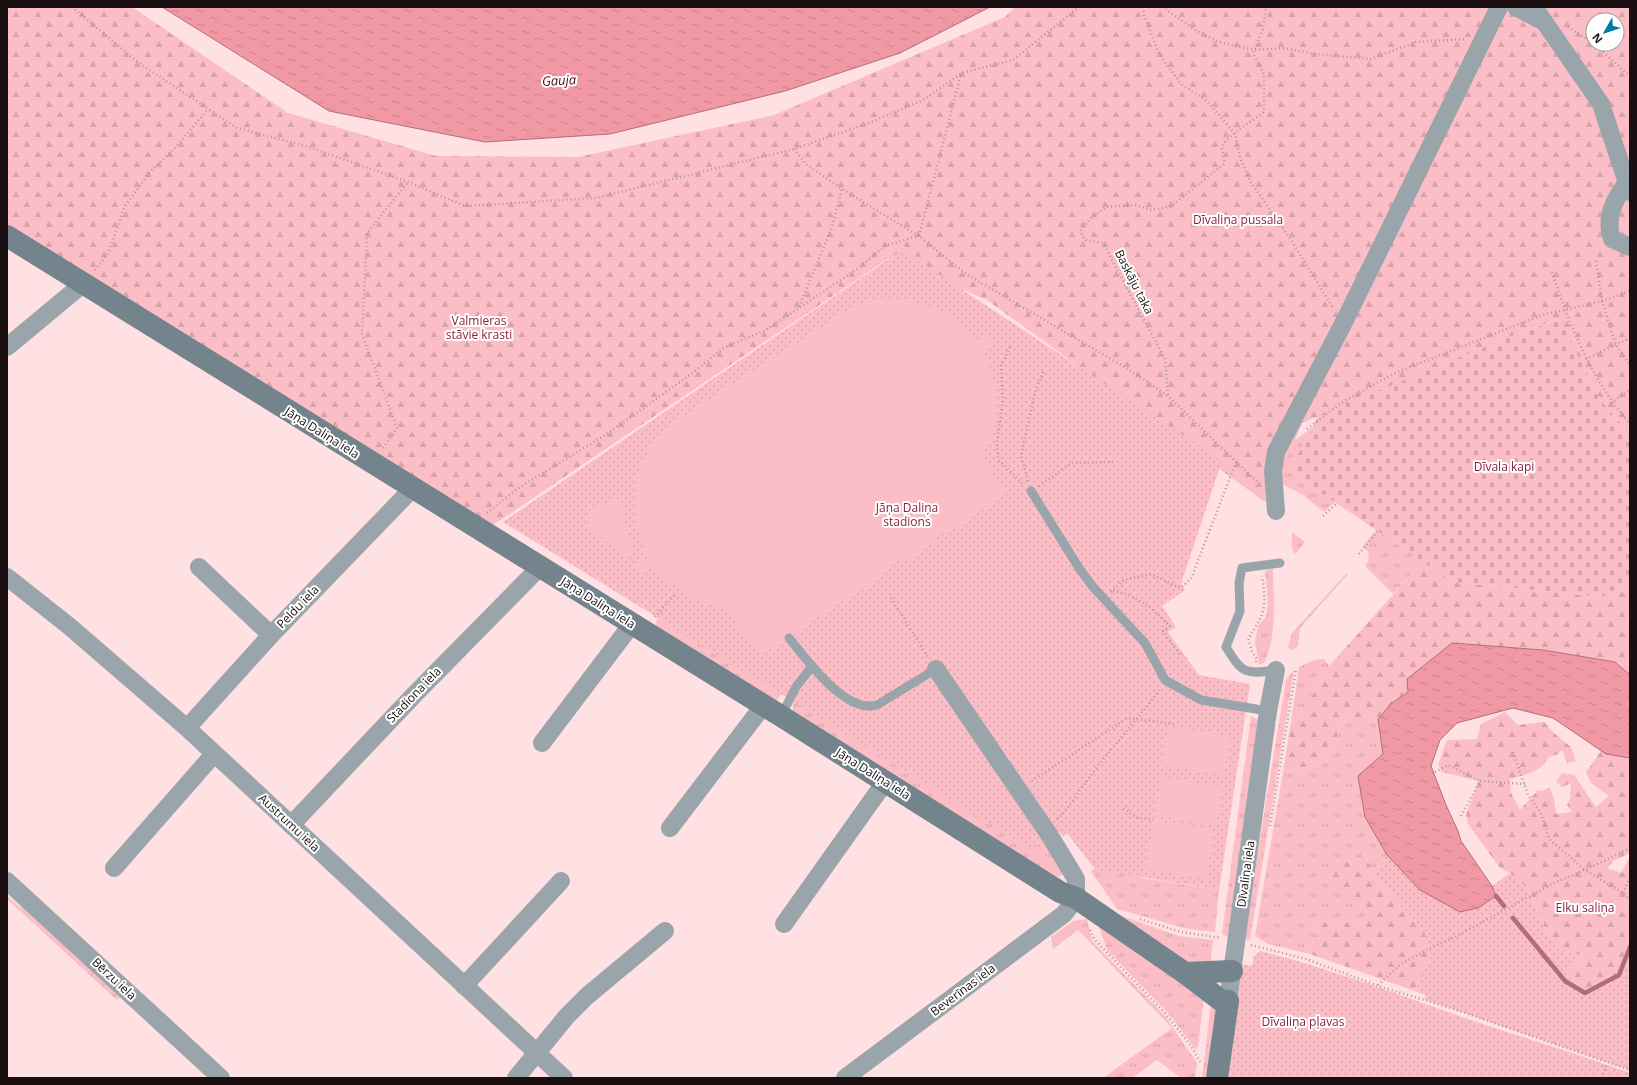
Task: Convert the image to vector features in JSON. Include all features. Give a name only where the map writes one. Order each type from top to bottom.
[{"type":"street","points":[[1276,511],[1273,471],[1276,452],[1343,324],[1499,7]]},
{"type":"street","points":[[1516,7],[1544,22]]},
{"type":"street","points":[[1534,7],[1601,104],[1629,188],[1619,193],[1610,214],[1608,230],[1612,239],[1630,247]]},
{"type":"street","name":"Jāņa Daliņa iela","points":[[7,236],[412,489],[886,782],[1060,892],[1076,898],[1228,1003]]},
{"type":"street","points":[[7,346],[84,283]]},
{"type":"street","name":"Peldu iela","points":[[187,728],[271,635],[412,489]]},
{"type":"street","points":[[198,567],[271,635]]},
{"type":"street","name":"Stadiona iela","points":[[291,825],[414,695],[540,567]]},
{"type":"street","name":"Austrumu iela","points":[[7,577],[69,626],[187,728],[564,1078]]},
{"type":"street","points":[[542,743],[638,628]]},
{"type":"street","points":[[936,669],[1076,879],[1076,898]]},
{"type":"street","name":"Dīvaliņa iela","points":[[1218,1078],[1268,710],[1276,670]]},
{"type":"street","points":[[670,828],[772,711]]},
{"type":"street","points":[[114,868],[214,754]]},
{"type":"street","points":[[784,924],[886,782]]},
{"type":"street","name":"Bērzu iela","points":[[7,880],[221,1078]]},
{"type":"street","points":[[464,986],[561,881]]},
{"type":"street","name":"Beverīnas iela","points":[[845,1078],[1064,914],[1076,898]]},
{"type":"street","points":[[516,1078],[567,1016],[587,996],[665,931]]},
{"type":"street","points":[[1185,973],[1232,971]]},
{"type":"lane","points":[[1031,492],[1079,568],[1104,599],[1145,643],[1165,680],[1201,700],[1268,710]]},
{"type":"lane","points":[[1276,670],[1254,674],[1239,667],[1226,647],[1240,611],[1239,583],[1242,568],[1280,564]]},
{"type":"lane","points":[[789,638],[820,676],[853,704],[869,707],[877,705],[936,669]]},
{"type":"lane","points":[[772,711],[796,687],[812,666]]},
{"type":"path","points":[[72,7],[139,63],[237,128],[306,146],[408,182],[465,206],[596,198],[794,149],[869,123],[922,100],[962,73],[1013,60],[1079,7]]},
{"type":"path","points":[[1143,7],[1144,15],[1159,54],[1181,84],[1207,101],[1235,134],[1240,157],[1250,181],[1291,240],[1343,324]]},
{"type":"path","points":[[1162,7],[1197,31],[1220,42],[1254,50],[1284,48],[1315,54],[1371,59],[1416,42],[1483,38]]},
{"type":"path","points":[[1254,50],[1262,29],[1266,7]]},
{"type":"path","name":"Baskāju taka","points":[[1168,396],[1165,359],[1103,243],[1086,240],[1082,236],[1081,230],[1090,218],[1106,207],[1136,205],[1150,210],[1170,207],[1176,204],[1224,164],[1225,159],[1221,148],[1222,146],[1264,112],[1264,74],[1253,53],[1254,50]]},
{"type":"path","points":[[1603,52],[1630,76]]},
{"type":"path","points":[[918,236],[962,73]]},
{"type":"path","points":[[84,283],[108,254],[125,206],[146,177],[208,109]]},
{"type":"path","points":[[794,149],[806,164],[842,189],[918,236],[966,274],[1128,369],[1168,396],[1258,484]]},
{"type":"path","points":[[372,464],[397,428],[362,334],[367,233],[408,182]]},
{"type":"path","points":[[799,307],[832,227],[842,189]]},
{"type":"path","points":[[472,525],[520,487],[607,434],[694,372],[723,348],[766,330],[860,267],[885,246],[918,236]]},
{"type":"path","points":[[1596,261],[1602,301],[1616,345],[1630,365]]},
{"type":"path","points":[[1552,272],[1564,310],[1586,359],[1611,402],[1630,424]]},
{"type":"path","points":[[1301,433],[1344,400],[1395,373],[1542,316],[1602,301],[1630,291]]},
{"type":"path","points":[[1586,359],[1630,338]]},
{"type":"path","points":[[1010,347],[1002,366],[1004,400],[997,443],[998,459],[1031,492]]},
{"type":"path","points":[[1031,492],[1021,455],[1035,393],[1044,370]]},
{"type":"path","points":[[1611,402],[1630,390]]},
{"type":"path","points":[[1031,492],[1072,463],[1116,462]]},
{"type":"path","points":[[1104,599],[1124,580],[1151,574],[1180,588],[1191,580],[1236,462]]},
{"type":"path","points":[[1323,516],[1337,503]]},
{"type":"path","points":[[1360,554],[1378,531]]},
{"type":"path","points":[[1256,665],[1257,659],[1252,651],[1248,639],[1263,615],[1265,594],[1262,576]]},
{"type":"path","points":[[1113,591],[1123,593],[1142,601],[1165,621],[1170,626],[1163,631],[1181,656]]},
{"type":"path","points":[[638,628],[655,616],[675,595]]},
{"type":"path","points":[[891,598],[936,669]]},
{"type":"path","points":[[1269,834],[1296,669]]},
{"type":"path","points":[[1042,826],[1051,823],[1062,815],[1097,766],[1148,705],[1165,680]]},
{"type":"path","points":[[1018,790],[1127,718],[1174,724]]},
{"type":"path","points":[[1514,752],[1528,795],[1541,813],[1549,839],[1585,870],[1623,893],[1630,900]]},
{"type":"path","points":[[1435,772],[1448,765],[1480,781],[1525,784]]},
{"type":"path","points":[[1461,816],[1480,781]]},
{"type":"path","points":[[1124,808],[1135,817],[1153,820]]},
{"type":"path","points":[[1378,986],[1401,964],[1434,946],[1455,938],[1554,883],[1630,848]]},
{"type":"path","points":[[1623,893],[1630,878]]},
{"type":"path","points":[[1088,925],[1094,939],[1165,1013],[1200,1060],[1199,1066]]},
{"type":"path","points":[[1181,932],[1217,938]]},
{"type":"path","points":[[1251,944],[1306,959],[1378,986],[1454,1009],[1630,1070]]},
{"type":"path","points":[[1630,977],[1630,999]]},
{"type":"path","points":[[1602,1078],[1607,1062]]},
{"type":"green space","points":[[7,7],[132,7],[288,113],[436,156],[578,157],[774,115],[1005,17],[1015,7],[1630,7],[1630,434],[1601,401],[1558,319],[1512,336],[1302,423],[1278,482],[1265,502],[987,300],[889,258],[483,532],[7,236]]},
{"type":"green space","name":"Jāņa Daliņa stadions","points":[[902,250],[1222,461],[1181,584],[1185,590],[1162,606],[1176,627],[1168,632],[1199,675],[1250,684],[1219,890],[1095,869],[1067,833],[1063,837],[1059,832],[1030,848],[503,522]]},
{"type":"green space","points":[[883,298],[898,299],[936,309],[947,314],[958,322],[978,342],[988,336],[996,342],[983,350],[993,377],[997,404],[993,431],[981,457],[1006,493],[947,534],[945,531],[935,537],[937,541],[909,559],[907,555],[880,573],[882,576],[817,618],[816,616],[809,621],[810,624],[764,654],[743,632],[726,608],[704,602],[685,593],[668,581],[653,565],[642,573],[636,565],[648,557],[636,520],[636,485],[641,468],[649,452],[674,422],[854,306]]},
{"type":"green space","name":"Dīvala kapi","points":[[1559,319],[1601,401],[1630,434],[1630,579],[1603,597],[1453,582],[1289,471],[1319,415],[1512,336]]},
{"type":"green space","points":[[1313,427],[1289,471],[1335,502],[1324,512],[1303,495],[1280,483],[1280,458],[1287,446]]},
{"type":"green space","points":[[622,499],[625,525],[634,554],[625,558],[589,527],[590,508]]},
{"type":"green space","points":[[1376,530],[1423,561],[1393,594],[1365,566],[1368,561],[1369,553],[1363,546]]},
{"type":"green space","points":[[1292,532],[1305,542],[1294,555],[1292,548]]},
{"type":"green space","points":[[1423,561],[1453,582],[1603,597],[1630,579],[1630,675],[1615,662],[1543,650],[1452,643],[1408,691],[1392,703],[1378,719],[1347,716],[1323,764],[1283,772],[1291,722],[1307,705],[1331,664]]},
{"type":"green space","points":[[1273,568],[1273,629],[1264,663],[1259,665],[1255,642],[1258,626],[1266,617],[1268,600],[1265,571]]},
{"type":"green space","points":[[1349,573],[1300,628],[1298,646],[1292,650],[1288,648],[1292,633],[1346,574]]},
{"type":"green space","points":[[664,611],[784,691],[777,700],[769,699],[657,632],[656,621]]},
{"type":"green space","points":[[1324,659],[1330,666],[1307,705],[1291,722],[1299,667],[1314,660]]},
{"type":"green space","points":[[1294,670],[1250,940],[1246,939],[1244,936],[1286,680]]},
{"type":"green space","points":[[799,692],[1043,838],[1066,872],[1059,877],[1052,874],[793,715],[793,704]]},
{"type":"green space","name":"Elku saliņa","points":[[1505,712],[1518,725],[1544,722],[1555,734],[1571,747],[1576,761],[1567,763],[1562,750],[1558,754],[1549,757],[1537,770],[1510,779],[1511,793],[1520,810],[1538,790],[1542,791],[1550,787],[1554,799],[1556,814],[1572,812],[1567,805],[1570,799],[1571,783],[1562,787],[1556,782],[1562,773],[1574,775],[1596,807],[1609,796],[1591,783],[1586,772],[1601,751],[1606,754],[1630,758],[1630,853],[1613,861],[1607,868],[1621,873],[1630,857],[1630,962],[1583,992],[1566,973],[1583,955],[1562,952],[1546,931],[1527,888],[1510,873],[1500,868],[1468,824],[1466,814],[1479,781],[1442,772],[1438,765],[1447,740],[1477,739],[1481,724]]},
{"type":"green space","points":[[1251,716],[1258,720],[1229,937],[1222,934]]},
{"type":"green space","points":[[1347,716],[1378,719],[1383,754],[1365,817],[1387,855],[1374,875],[1364,853],[1366,912],[1363,923],[1319,922],[1310,954],[1268,944],[1255,936],[1283,772],[1323,764]]},
{"type":"green space","points":[[1168,727],[1231,736],[1224,775],[1162,766]]},
{"type":"green space","points":[[1161,777],[1222,786],[1217,825],[1155,816]]},
{"type":"green space","points":[[1153,820],[1214,830],[1207,879],[1146,870]]},
{"type":"green space","points":[[1067,833],[1143,878],[1219,890],[1215,932],[1188,929],[1117,909],[1091,871],[1095,869]]},
{"type":"green space","points":[[1364,853],[1374,875],[1425,932],[1430,960],[1415,991],[1310,954],[1319,922],[1363,923],[1366,911],[1328,872]]},
{"type":"green space","points":[[1387,855],[1420,890],[1496,896],[1492,886],[1510,873],[1527,888],[1546,931],[1562,952],[1583,955],[1566,973],[1583,992],[1630,962],[1630,1070],[1424,999],[1426,995],[1415,991],[1430,960],[1425,932],[1374,875]]},
{"type":"green space","points":[[7,896],[18,906],[29,911],[122,996],[117,1000],[7,899]]},
{"type":"green space","points":[[1113,913],[1179,936],[1213,940],[1210,967],[1192,965]]},
{"type":"green space","points":[[1087,919],[1092,941],[1165,1016],[1197,1063],[1195,1078],[1181,1078],[1157,1060],[1132,1078],[1103,1078],[1172,1028],[1078,930],[1053,949],[1051,937],[1073,921]]},
{"type":"green space","points":[[1097,920],[1204,996],[1198,1047],[1196,1050],[1170,1015],[1107,950]]},
{"type":"green space","name":"Dīvaliņa pļavas","points":[[1260,951],[1340,974],[1471,1020],[1610,1066],[1630,1073],[1630,1078],[1225,1078],[1239,964],[1252,966],[1254,956]]},
{"type":"green space","points":[[1211,1004],[1218,1014],[1209,1078],[1202,1078]]},
{"type":"water","name":"Gauja","points":[[162,7],[990,7],[900,53],[785,91],[610,134],[485,142],[329,111]]},
{"type":"water","points":[[1452,643],[1543,650],[1615,662],[1630,675],[1630,758],[1606,754],[1553,718],[1513,708],[1457,723],[1440,740],[1431,766],[1461,841],[1492,886],[1496,896],[1478,908],[1460,912],[1420,890],[1387,855],[1365,817],[1358,776],[1383,754],[1378,719],[1392,703],[1408,692],[1407,679]]},
{"type":"waterway","points":[[1496,896],[1504,906]]},
{"type":"waterway","points":[[1513,918],[1565,981],[1585,993],[1619,975],[1630,947]]},
{"type":"park label","name":"Dīvaliņa pussala","points":[[1238,220]]},
{"type":"park label","name":"Valmieras stāvie krasti","points":[[479,328]]}]
